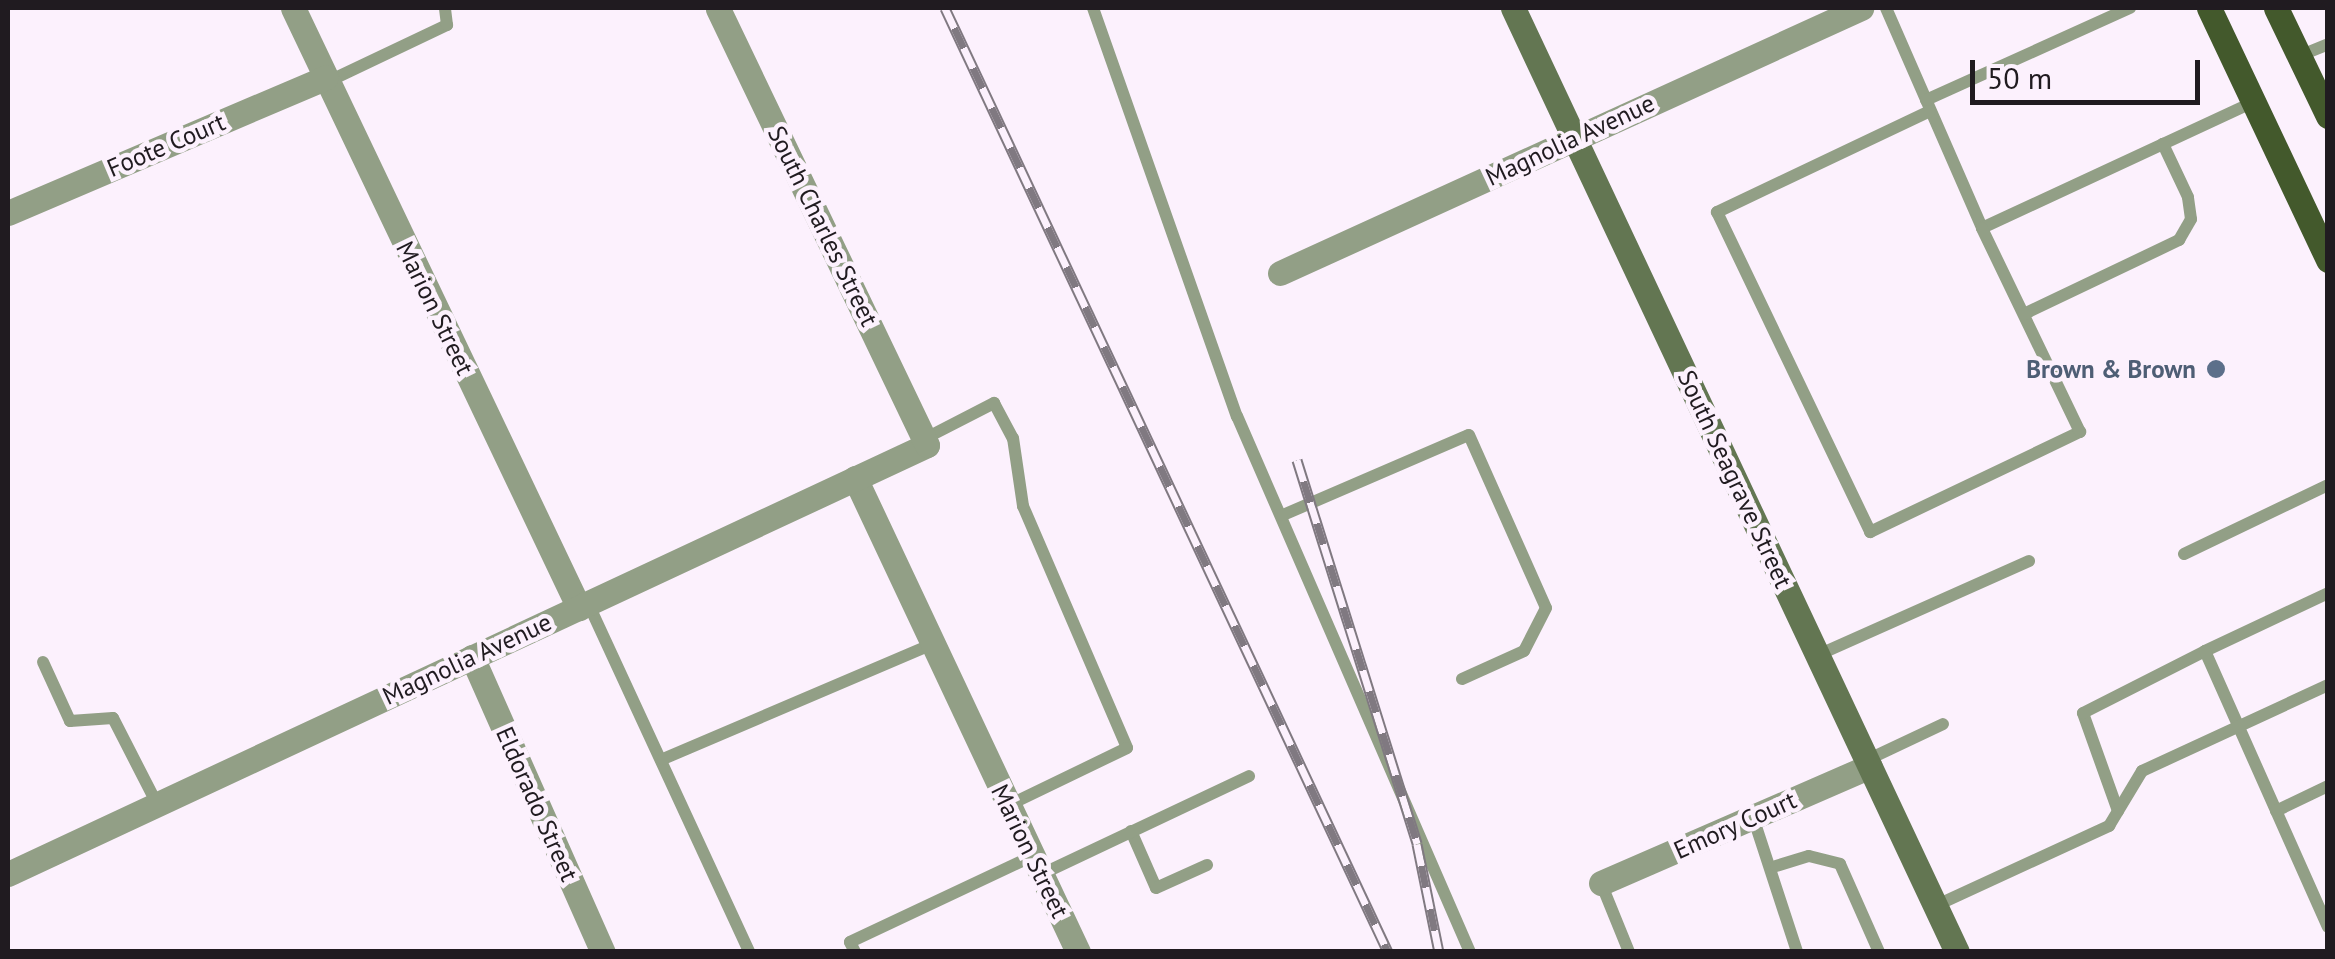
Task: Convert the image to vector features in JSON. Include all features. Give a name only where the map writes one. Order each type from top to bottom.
[{"type":"main road","points":[[2208,8],[2328,260]]},
{"type":"main road","points":[[2276,8],[2328,116]]},
{"type":"street","name":"Marion Street","points":[[292,8],[584,605]]},
{"type":"street","name":"South Charles Street","points":[[718,8],[926,442]]},
{"type":"street","name":"South Seagrave Street","points":[[1513,8],[1957,952]]},
{"type":"street","name":"Magnolia Avenue","points":[[1280,272],[1860,8]]},
{"type":"street","name":"Foote Court","points":[[8,213],[326,80]]},
{"type":"street","name":"Magnolia Avenue","points":[[8,874],[926,442]]},
{"type":"street","name":"Marion Street","points":[[855,478],[928,646],[1010,805],[1078,952]]},
{"type":"street","name":"Eldorado Street","points":[[472,657],[603,952]]},
{"type":"street","name":"Emory Court","points":[[1601,883],[1869,763]]},
{"type":"lane","points":[[326,80],[448,25],[445,8]]},
{"type":"lane","points":[[1093,8],[1237,416],[1284,515],[1470,952]]},
{"type":"lane","points":[[1886,8],[1928,105],[1982,228],[2080,432],[1870,532],[1717,212],[1928,105],[2130,8]]},
{"type":"lane","points":[[2299,56],[2328,44]]},
{"type":"lane","points":[[1982,228],[2253,102]]},
{"type":"lane","points":[[2024,314],[2179,240],[2191,219],[2188,198],[2164,144]]},
{"type":"lane","points":[[926,442],[994,403],[1012,438],[1023,506],[1127,748],[1010,805]]},
{"type":"lane","points":[[1284,515],[1469,434],[1546,608],[1524,651],[1462,679]]},
{"type":"lane","points":[[2184,554],[2328,485]]},
{"type":"lane","points":[[1818,655],[2029,561]]},
{"type":"lane","points":[[2118,811],[2083,713],[2328,592]]},
{"type":"lane","points":[[584,605],[663,759],[749,952]]},
{"type":"lane","points":[[663,759],[928,646]]},
{"type":"lane","points":[[2205,651],[2328,927]]},
{"type":"lane","points":[[43,662],[70,721],[112,718],[157,804]]},
{"type":"lane","points":[[1936,906],[2109,826],[2142,770],[2328,685]]},
{"type":"lane","points":[[1869,763],[1943,724]]},
{"type":"lane","points":[[855,952],[850,942],[1130,832],[1249,776]]},
{"type":"lane","points":[[2276,811],[2328,786]]},
{"type":"lane","points":[[1753,817],[1776,866],[1770,888],[1797,952]]},
{"type":"lane","points":[[1130,832],[1156,888],[1207,865]]},
{"type":"lane","points":[[1776,866],[1809,856],[1840,864],[1880,952]]},
{"type":"lane","points":[[1601,883],[1629,952]]},
{"type":"railway","points":[[945,8],[1388,952]]},
{"type":"railway","points":[[1297,460],[1417,844],[1439,952]]},
{"type":"place","name":"Brown & Brown","points":[[2216,369]]}]
